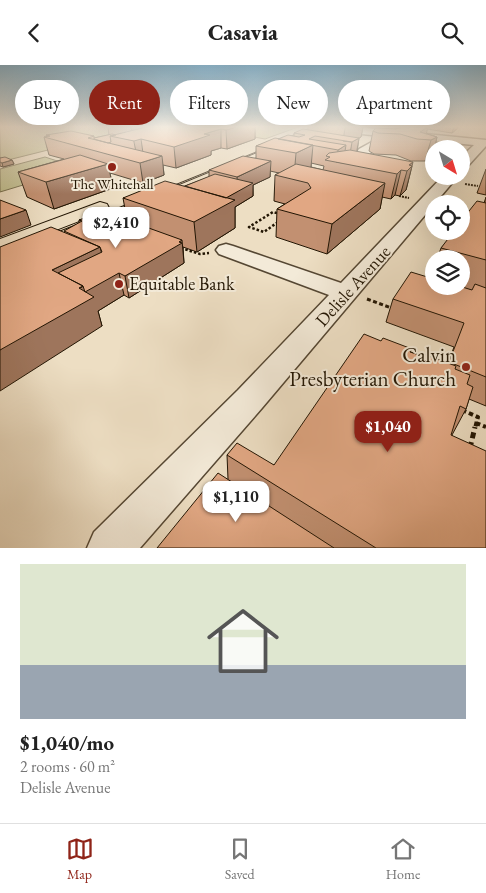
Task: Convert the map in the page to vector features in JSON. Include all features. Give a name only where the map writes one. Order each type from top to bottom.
[{"type":"main road","points":[[0,247],[247,150]]},
{"type":"main road","points":[[0,265],[272,150]]},
{"type":"street","points":[[359,151],[363,150]]},
{"type":"street","name":"Delisle Avenue","points":[[110,548],[203,451],[347,293],[453,185]]},
{"type":"street","points":[[226,250],[347,293]]},
{"type":"path","points":[[470,184],[478,186]]},
{"type":"path","points":[[279,221],[264,232],[249,227],[273,212],[287,216]]},
{"type":"path","points":[[173,245],[200,254],[226,250]]},
{"type":"path","points":[[374,302],[395,309]]},
{"type":"path","points":[[460,409],[478,417],[467,458]]},
{"type":"path","points":[[476,423],[486,427]]},
{"type":"shaded area","points":[[0,150],[50,150],[0,162]]},
{"type":"shaded area","points":[[45,157],[79,168],[0,192],[0,169]]},
{"type":"building","points":[[90,150],[135,150],[162,156],[140,163]]},
{"type":"building","points":[[276,150],[303,150],[296,153]]},
{"type":"building","points":[[350,150],[413,162],[409,165],[412,166],[407,171],[401,170],[397,174],[325,160],[330,157],[326,156],[329,153]]},
{"type":"building","points":[[80,155],[108,164],[46,182],[18,172]]},
{"type":"building","points":[[243,156],[271,161],[237,177],[209,170]]},
{"type":"building","points":[[5,157],[12,160],[0,162],[0,158]]},
{"type":"building","points":[[296,164],[385,183],[332,224],[277,209],[311,188],[308,183],[275,175]]},
{"type":"building","points":[[215,174],[253,183],[226,198],[185,186]]},
{"type":"building","points":[[165,181],[235,200],[194,222],[123,198]]},
{"type":"building","points":[[0,200],[26,210],[0,219]]},
{"type":"building","points":[[477,201],[486,203],[486,260],[470,256],[470,250],[441,248],[447,240],[470,240],[470,210]]},
{"type":"building","points":[[107,213],[182,240],[179,242],[182,243],[125,276],[119,273],[85,292],[83,286],[58,273],[102,252],[100,247],[64,231],[82,221],[79,220]]},
{"type":"building","points":[[51,227],[100,247],[52,270],[83,286],[79,288],[94,297],[0,350],[0,247]]},
{"type":"building","points":[[411,272],[425,276],[425,295],[470,295],[470,289],[472,290],[475,284],[486,288],[486,377],[449,362],[464,323],[393,299]]},
{"type":"building","points":[[364,334],[381,341],[383,338],[412,349],[410,352],[422,356],[423,354],[456,366],[455,369],[470,375],[467,384],[473,387],[466,409],[460,406],[451,435],[486,451],[486,548],[376,548],[227,455],[237,443],[274,465]]},
{"type":"building","points":[[218,473],[334,548],[157,548]]},
{"type":"tram line","points":[[166,190],[264,150]]},
{"type":"tram line","points":[[95,219],[136,202]]},
{"type":"tram line","points":[[47,234],[91,217]]},
{"type":"place","name":"The Whitehall","points":[[112,167]]},
{"type":"place","name":"Equitable Bank","points":[[119,284]]},
{"type":"place","name":"Calvin Presbyterian Church","points":[[466,367]]}]
